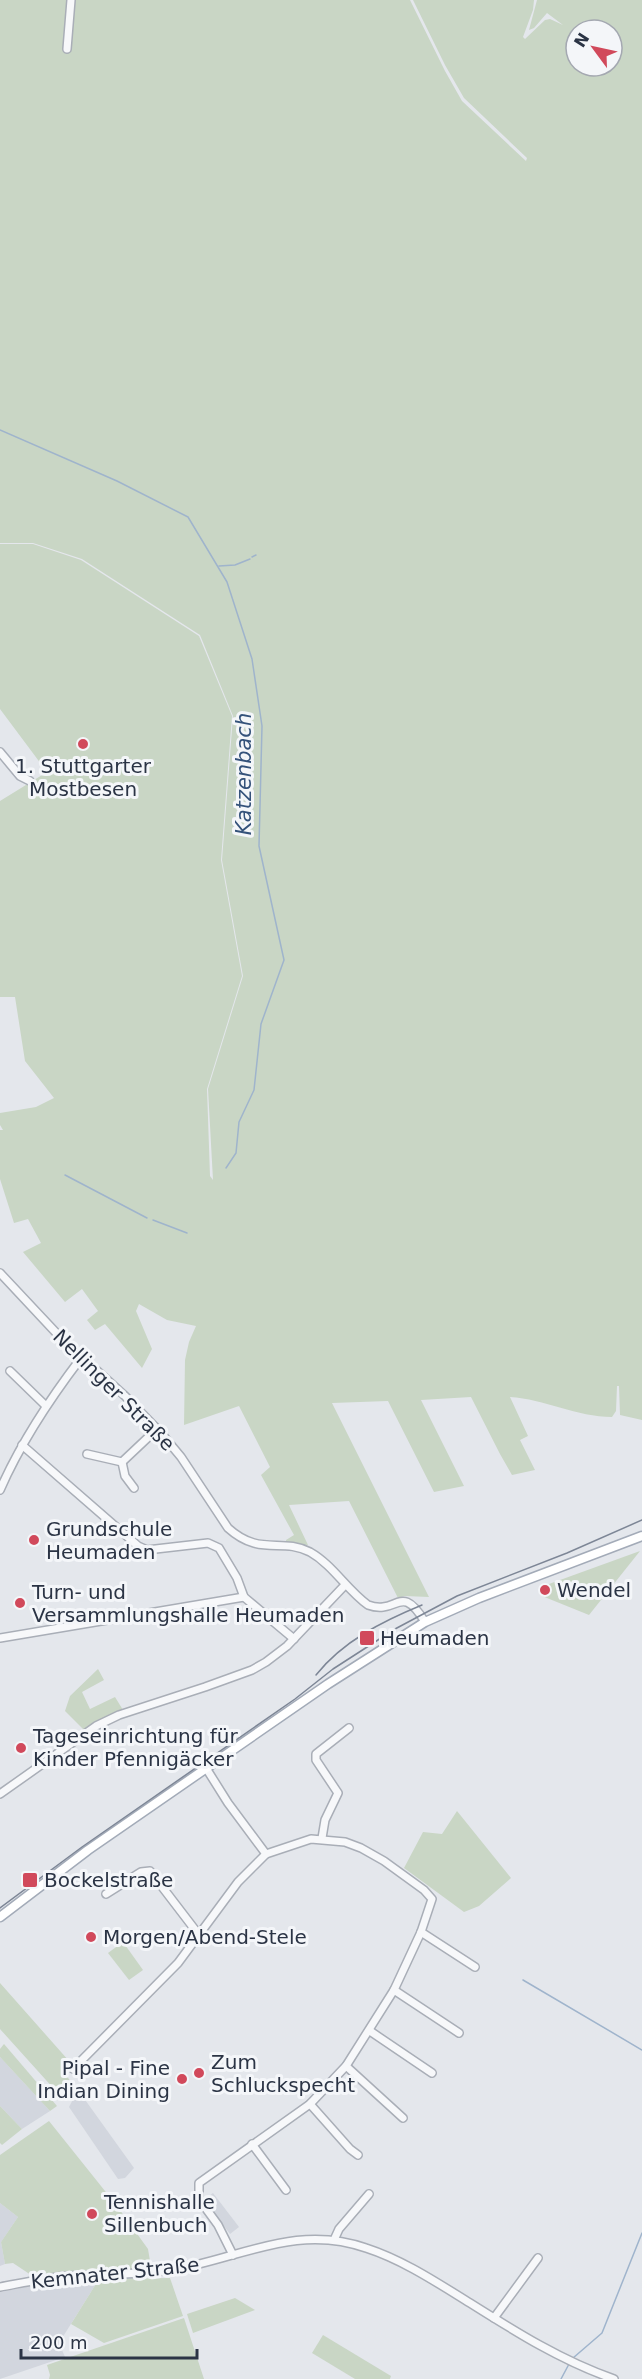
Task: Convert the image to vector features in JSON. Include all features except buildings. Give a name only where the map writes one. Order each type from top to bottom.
[{"type":"main road","points":[[0,1917],[75,1860],[206,1768],[425,1622],[460,1605],[642,1536]]},
{"type":"street","points":[[67,49],[71,0]]},
{"type":"street","points":[[0,752],[20,776],[30,781]]},
{"type":"street","name":"Nellinger Straße","points":[[0,1273],[81,1358],[125,1396],[157,1428],[181,1457],[228,1528],[236,1536],[257,1545],[295,1548],[309,1552],[365,1603],[375,1608],[382,1608],[403,1601],[410,1602],[425,1622]]},
{"type":"street","points":[[0,1285],[6,1279]]},
{"type":"street","points":[[0,1490],[22,1444],[45,1405],[81,1358]]},
{"type":"street","points":[[10,1371],[45,1405]]},
{"type":"street","points":[[122,1462],[157,1428]]},
{"type":"street","points":[[22,1444],[138,1546],[147,1550],[214,1544],[237,1578],[244,1597],[294,1640]]},
{"type":"street","points":[[87,1454],[122,1462]]},
{"type":"street","points":[[122,1462],[125,1476],[134,1488]]},
{"type":"street","points":[[0,1794],[96,1726],[128,1712],[252,1670],[278,1654],[294,1640],[345,1585]]},
{"type":"street","points":[[0,1638],[244,1597]]},
{"type":"street","points":[[322,1838],[323,1825],[338,1793],[316,1760],[316,1754],[319,1749],[349,1728]]},
{"type":"street","points":[[206,1768],[228,1803],[266,1854]]},
{"type":"street","points":[[72,2069],[162,1980],[238,1882],[266,1854],[296,1842],[322,1838],[334,1839],[361,1848],[384,1861],[424,1890],[432,1899],[421,1932],[394,1990],[346,2066],[310,2104],[200,2183],[200,2199],[218,2225],[233,2255]]},
{"type":"street","points":[[106,1894],[141,1872],[150,1871],[199,1935]]},
{"type":"street","points":[[421,1932],[475,1967]]},
{"type":"street","points":[[394,1990],[459,2033]]},
{"type":"street","points":[[370,2031],[432,2073]]},
{"type":"street","points":[[346,2066],[403,2118]]},
{"type":"street","points":[[310,2104],[358,2155]]},
{"type":"street","points":[[252,2144],[286,2190]]},
{"type":"street","points":[[334,2240],[339,2229],[369,2194]]},
{"type":"street","name":"Kemnater Straße","points":[[0,2286],[64,2277],[170,2270],[201,2265],[283,2241],[334,2240],[364,2247],[381,2254],[443,2286],[536,2344],[614,2379]]},
{"type":"street","points":[[494,2318],[538,2258]]},
{"type":"shaded area","points":[[0,2057],[50,2111],[22,2129],[0,2106]]},
{"type":"shaded area","points":[[78,2090],[134,2168],[125,2178],[118,2179],[69,2107]]},
{"type":"shaded area","points":[[213,2193],[239,2227],[230,2234],[204,2200]]},
{"type":"shaded area","points":[[0,2203],[18,2217],[1,2242],[5,2264],[0,2266]]},
{"type":"shaded area","points":[[99,2279],[59,2343],[65,2357],[0,2379],[0,2292],[42,2284]]},
{"type":"green space","points":[[0,0],[410,0],[462,101],[526,161],[527,158],[464,98],[413,0],[534,0],[533,10],[523,37],[525,39],[545,20],[550,19],[563,25],[547,13],[534,28],[529,30],[537,0],[642,0],[642,1420],[620,1415],[619,1386],[617,1386],[616,1411],[612,1417],[586,1414],[523,1398],[510,1397],[528,1436],[520,1440],[535,1470],[512,1475],[471,1397],[421,1400],[464,1486],[434,1492],[388,1401],[332,1403],[429,1597],[398,1598],[349,1501],[289,1505],[308,1545],[286,1544],[286,1540],[294,1535],[261,1475],[270,1467],[239,1406],[184,1425],[185,1360],[196,1326],[167,1320],[139,1304],[136,1311],[152,1349],[142,1368],[105,1324],[95,1330],[87,1320],[98,1311],[82,1289],[65,1302],[23,1252],[41,1243],[28,1219],[14,1223],[0,1179],[0,1130],[3,1130],[0,1125],[0,1113],[36,1107],[54,1098],[25,1061],[15,997],[0,997],[0,801],[47,772],[0,709],[0,544],[33,544],[81,560],[199,636],[232,716],[221,860],[242,976],[207,1089],[210,1176],[213,1180],[208,1089],[243,976],[222,860],[233,716],[200,635],[82,559],[33,543],[0,543]]},
{"type":"green space","points":[[640,1551],[589,1615],[542,1596],[541,1591],[549,1584]]},
{"type":"green space","points":[[98,1669],[104,1680],[82,1692],[90,1709],[115,1697],[123,1710],[85,1731],[65,1711],[70,1696]]},
{"type":"green space","points":[[457,1811],[511,1878],[479,1906],[464,1912],[404,1868],[423,1832],[442,1834]]},
{"type":"green space","points":[[123,1942],[143,1970],[129,1980],[108,1953]]},
{"type":"green space","points":[[0,1983],[69,2061],[62,2070],[75,2087],[64,2100],[0,2029]]},
{"type":"green space","points":[[4,2044],[57,2106],[50,2111],[0,2057],[0,2049]]},
{"type":"green space","points":[[0,2106],[22,2129],[2,2145],[0,2143]]},
{"type":"green space","points":[[49,2121],[148,2249],[151,2267],[37,2279],[13,2263],[5,2264],[1,2242],[18,2217],[0,2203],[0,2155]]},
{"type":"green space","points":[[170,2278],[183,2316],[104,2343],[71,2324],[99,2279]]},
{"type":"green space","points":[[235,2298],[255,2310],[193,2333],[187,2314]]},
{"type":"green space","points":[[184,2318],[204,2379],[49,2379],[47,2365]]},
{"type":"green space","points":[[323,2335],[391,2376],[390,2379],[355,2379],[312,2353]]},
{"type":"waterway","name":"Katzenbach","points":[[0,430],[117,481],[188,517],[227,582],[252,659],[262,726],[259,846],[284,960],[261,1024],[254,1090],[239,1122],[236,1153],[226,1168]]},
{"type":"waterway","points":[[252,557],[256,555]]},
{"type":"waterway","points":[[219,566],[235,565],[250,559]]},
{"type":"waterway","points":[[65,1175],[147,1218]]},
{"type":"waterway","points":[[153,1220],[187,1233]]},
{"type":"waterway","points":[[523,1980],[642,2050]]},
{"type":"waterway","points":[[573,2358],[602,2333],[642,2233]]},
{"type":"waterway","points":[[561,2379],[569,2364]]},
{"type":"tram line","points":[[0,1908],[82,1847],[295,1699],[333,1669],[395,1629],[457,1596],[567,1553],[642,1520]]},
{"type":"tram line","points":[[316,1675],[338,1652],[364,1633],[422,1605]]},
{"type":"place","name":"1. Stuttgarter Mostbesen","points":[[83,744]]},
{"type":"place","name":"Grundschule Heumaden","points":[[34,1540]]},
{"type":"place","name":"Wendel","points":[[545,1590]]},
{"type":"place","name":"Turn- und Versammlungshalle Heumaden","points":[[20,1603]]},
{"type":"place","name":"Heumaden","points":[[367,1638]]},
{"type":"place","name":"Tageseinrichtung für Kinder Pfennigäcker","points":[[21,1748]]},
{"type":"place","name":"Bockelstraße","points":[[30,1880]]},
{"type":"place","name":"Morgen/Abend-Stele","points":[[91,1937]]},
{"type":"place","name":"Zum Schluckspecht","points":[[199,2073]]},
{"type":"place","name":"Pipal - Fine Indian Dining","points":[[182,2079]]},
{"type":"place","name":"Tennishalle Sillenbuch","points":[[92,2214]]}]
